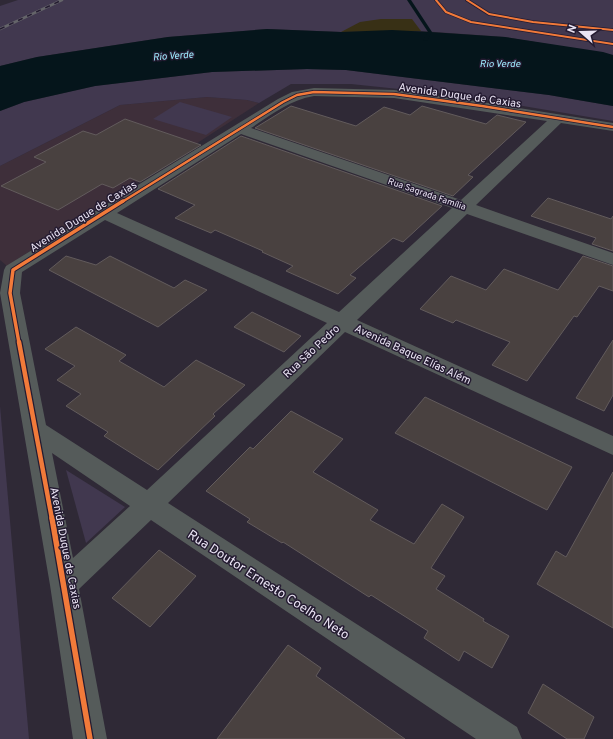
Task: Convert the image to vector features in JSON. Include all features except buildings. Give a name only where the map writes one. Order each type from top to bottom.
[{"type":"street","name":"Avenida Duque de Caxias","points":[[90,739],[64,585],[10,293],[13,270],[296,95],[314,92],[394,94],[613,127]]},
{"type":"street","name":"Rua São Pedro","points":[[64,585],[558,118]]},
{"type":"street","name":"Rua Sagrada Família","points":[[240,129],[613,259]]},
{"type":"street","name":"Avenida Baque Elías Além","points":[[104,213],[613,446]]},
{"type":"street","name":"Rua Doutor Ernesto Coelho Neto","points":[[34,429],[505,739]]},
{"type":"shaded area","points":[[18,0],[613,0],[613,55],[505,37],[421,31],[341,32],[267,29],[168,37],[37,57],[0,66],[0,6]]},
{"type":"shaded area","points":[[307,69],[346,70],[549,95],[613,106],[613,121],[456,95],[351,84],[291,84],[259,103],[247,100],[207,97],[120,105],[0,166],[0,111],[24,102],[95,86],[212,72]]},
{"type":"shaded area","points":[[207,97],[247,100],[259,103],[7,266],[0,260],[0,166],[120,105]]},
{"type":"shaded area","points":[[180,102],[232,117],[206,135],[153,119]]},
{"type":"shaded area","points":[[0,406],[29,739],[0,739]]},
{"type":"shaded area","points":[[66,470],[125,507],[86,543]]},
{"type":"sand","points":[[381,19],[412,19],[421,31],[341,32],[360,22]]},
{"type":"water","name":"Rio Verde","points":[[267,29],[341,32],[392,30],[505,37],[603,52],[613,55],[613,106],[549,95],[346,70],[307,69],[212,72],[95,86],[24,102],[0,111],[0,66],[37,57],[168,37]]},
{"type":"waterway","points":[[409,0],[430,32],[425,40]]},
{"type":"railway","points":[[0,29],[62,0]]},
{"type":"cycle path","points":[[436,0],[440,7],[446,12],[471,22],[613,44]]},
{"type":"cycle path","points":[[467,0],[489,14],[533,22],[613,30]]},
{"type":"cycle path","points":[[90,739],[64,585],[10,293],[13,270],[283,102],[297,95],[314,92],[394,94],[482,106],[613,127]]}]
